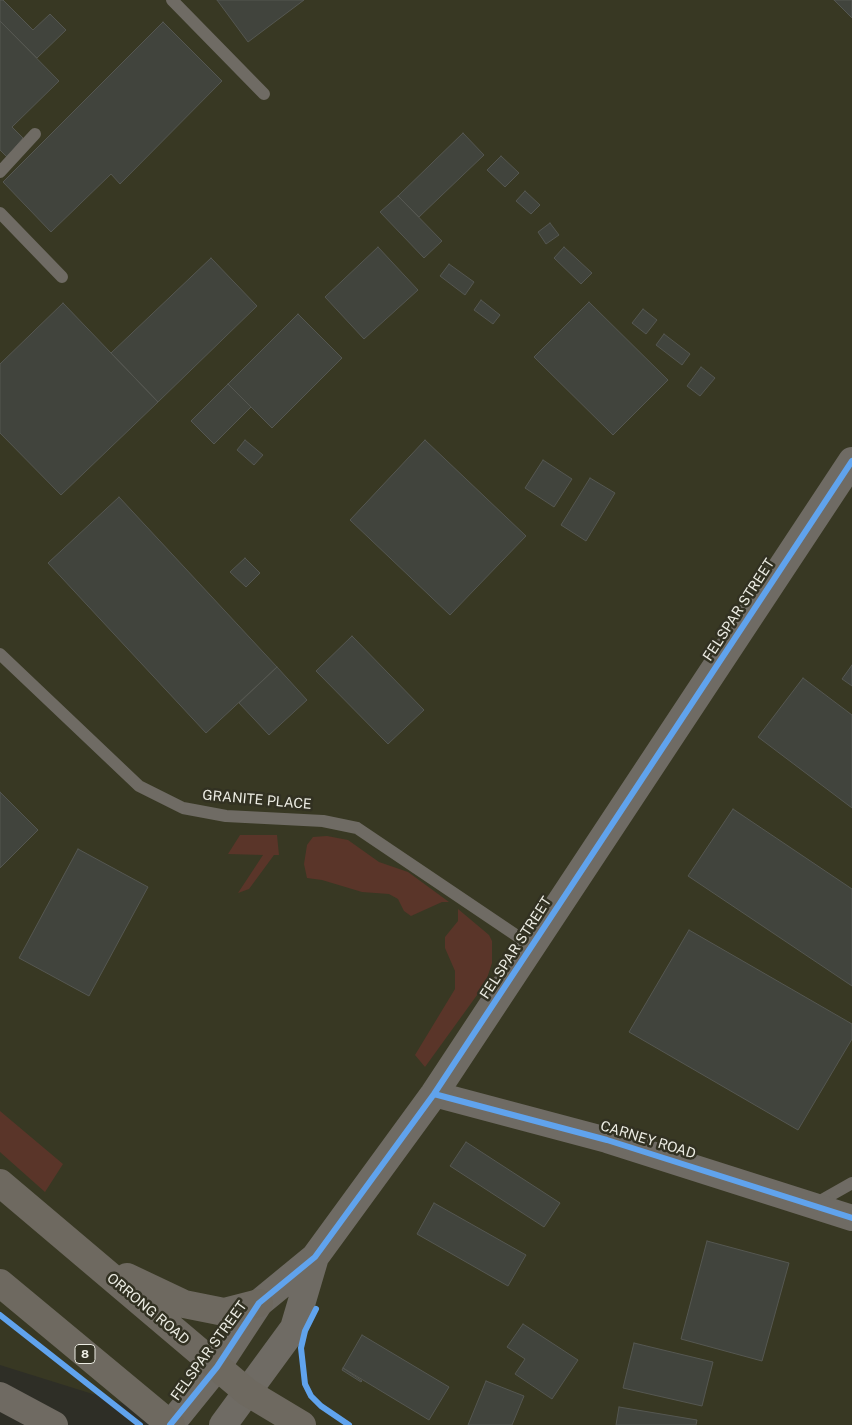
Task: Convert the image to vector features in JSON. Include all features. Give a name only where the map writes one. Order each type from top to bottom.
[{"type":"highway","name":"ORRONG ROAD","points":[[0,1183],[247,1392],[302,1425]]},
{"type":"highway","points":[[80,1252],[151,1290],[184,1304],[224,1312],[258,1304]]},
{"type":"highway","name":"8","points":[[0,1284],[170,1425]]},
{"type":"main road","points":[[0,1396],[54,1425]]},
{"type":"street","name":"FELSPAR STREET","points":[[170,1425],[217,1367],[258,1304],[315,1258],[434,1094],[852,461]]},
{"type":"street","name":"CARNEY ROAD","points":[[434,1094],[607,1140],[852,1218]]},
{"type":"street","name":"FELSPAR STREET","points":[[223,1425],[294,1328],[315,1258]]},
{"type":"lane","points":[[172,0],[264,94]]},
{"type":"lane","points":[[0,172],[35,134]]},
{"type":"lane","points":[[0,212],[62,277]]},
{"type":"lane","name":"GRANITE PLACE","points":[[0,654],[139,786],[183,808],[226,816],[323,821],[357,828],[532,946]]},
{"type":"lane","points":[[813,1206],[852,1182]]},
{"type":"shaded area","points":[[0,0],[852,0],[852,1425],[192,1425],[0,1365]]},
{"type":"shaded area","points":[[240,835],[277,835],[279,855],[274,855],[249,889],[238,893],[263,855],[228,854]]},
{"type":"shaded area","points":[[327,836],[348,840],[379,862],[408,872],[449,902],[442,902],[411,916],[404,911],[398,899],[389,894],[362,892],[322,880],[307,878],[304,864],[307,845],[313,837]]},
{"type":"shaded area","points":[[458,909],[489,935],[492,941],[492,963],[485,984],[425,1067],[415,1055],[455,989],[455,971],[445,948],[445,937],[458,921]]},
{"type":"shaded area","points":[[0,1111],[63,1164],[45,1192],[0,1152]]},
{"type":"building","points":[[0,0],[3,0],[33,30],[50,14],[66,30],[37,58],[0,21]]},
{"type":"building","points":[[217,0],[304,0],[248,42]]},
{"type":"building","points":[[834,0],[852,0],[852,18]]},
{"type":"building","points":[[0,21],[59,81],[12,127],[23,138],[7,157],[0,150]]},
{"type":"building","points":[[163,22],[222,81],[120,184],[111,174],[51,232],[3,182]]},
{"type":"building","points":[[463,133],[484,155],[419,217],[398,196]]},
{"type":"building","points":[[501,156],[519,173],[505,187],[487,170]]},
{"type":"building","points":[[525,191],[540,205],[531,214],[516,201]]},
{"type":"building","points":[[398,196],[442,241],[424,258],[380,212]]},
{"type":"building","points":[[550,223],[559,235],[546,244],[538,232]]},
{"type":"building","points":[[378,247],[418,290],[364,339],[325,297]]},
{"type":"building","points":[[564,247],[592,273],[581,284],[554,258]]},
{"type":"building","points":[[211,258],[257,306],[158,402],[111,353]]},
{"type":"building","points":[[449,264],[474,282],[465,295],[440,276]]},
{"type":"building","points":[[481,300],[500,315],[493,324],[474,310]]},
{"type":"building","points":[[589,302],[668,380],[613,435],[534,357]]},
{"type":"building","points":[[63,303],[158,402],[61,495],[0,433],[0,364]]},
{"type":"building","points":[[643,309],[657,320],[646,334],[632,323]]},
{"type":"building","points":[[298,314],[342,358],[272,428],[228,384]]},
{"type":"building","points":[[664,334],[690,354],[682,365],[656,345]]},
{"type":"building","points":[[701,367],[715,378],[700,396],[687,386]]},
{"type":"building","points":[[228,384],[251,407],[214,444],[191,421]]},
{"type":"building","points":[[245,440],[263,455],[254,465],[237,450]]},
{"type":"building","points":[[425,440],[526,536],[450,615],[350,520]]},
{"type":"building","points":[[543,460],[572,479],[554,507],[525,488]]},
{"type":"building","points":[[590,478],[615,493],[586,541],[561,525]]},
{"type":"building","points":[[119,497],[277,667],[206,733],[48,563]]},
{"type":"building","points":[[245,558],[260,573],[246,587],[230,572]]},
{"type":"building","points":[[352,636],[424,710],[388,744],[316,671]]},
{"type":"building","points":[[852,665],[852,686],[842,679]]},
{"type":"building","points":[[277,667],[307,700],[269,735],[239,703]]},
{"type":"building","points":[[803,678],[852,715],[852,808],[758,737]]},
{"type":"building","points":[[0,792],[38,830],[0,868]]},
{"type":"building","points":[[733,809],[852,889],[852,986],[688,876]]},
{"type":"building","points":[[78,849],[148,887],[89,996],[19,958]]},
{"type":"building","points":[[689,930],[852,1024],[852,1039],[798,1130],[629,1032]]},
{"type":"building","points":[[466,1142],[560,1203],[544,1227],[450,1166]]},
{"type":"building","points":[[434,1203],[526,1255],[508,1286],[417,1234]]},
{"type":"building","points":[[707,1241],[789,1263],[762,1361],[681,1339]]},
{"type":"building","points":[[523,1324],[578,1360],[552,1399],[515,1374],[525,1359],[507,1347]]},
{"type":"building","points":[[362,1335],[449,1387],[429,1420],[343,1368]]},
{"type":"building","points":[[634,1343],[713,1362],[702,1406],[623,1388]]},
{"type":"building","points":[[343,1368],[362,1381],[342,1370]]},
{"type":"building","points":[[486,1381],[524,1396],[512,1425],[468,1425]]},
{"type":"building","points":[[619,1407],[697,1420],[696,1425],[616,1425]]},
{"type":"cycle path","points":[[170,1425],[217,1367],[259,1303],[315,1257],[434,1094],[852,461]]},
{"type":"cycle path","points":[[434,1094],[607,1140],[852,1218]]},
{"type":"cycle path","points":[[316,1309],[305,1331],[301,1348],[305,1384],[311,1396],[321,1406],[349,1425]]},
{"type":"cycle path","points":[[0,1315],[140,1425]]}]
